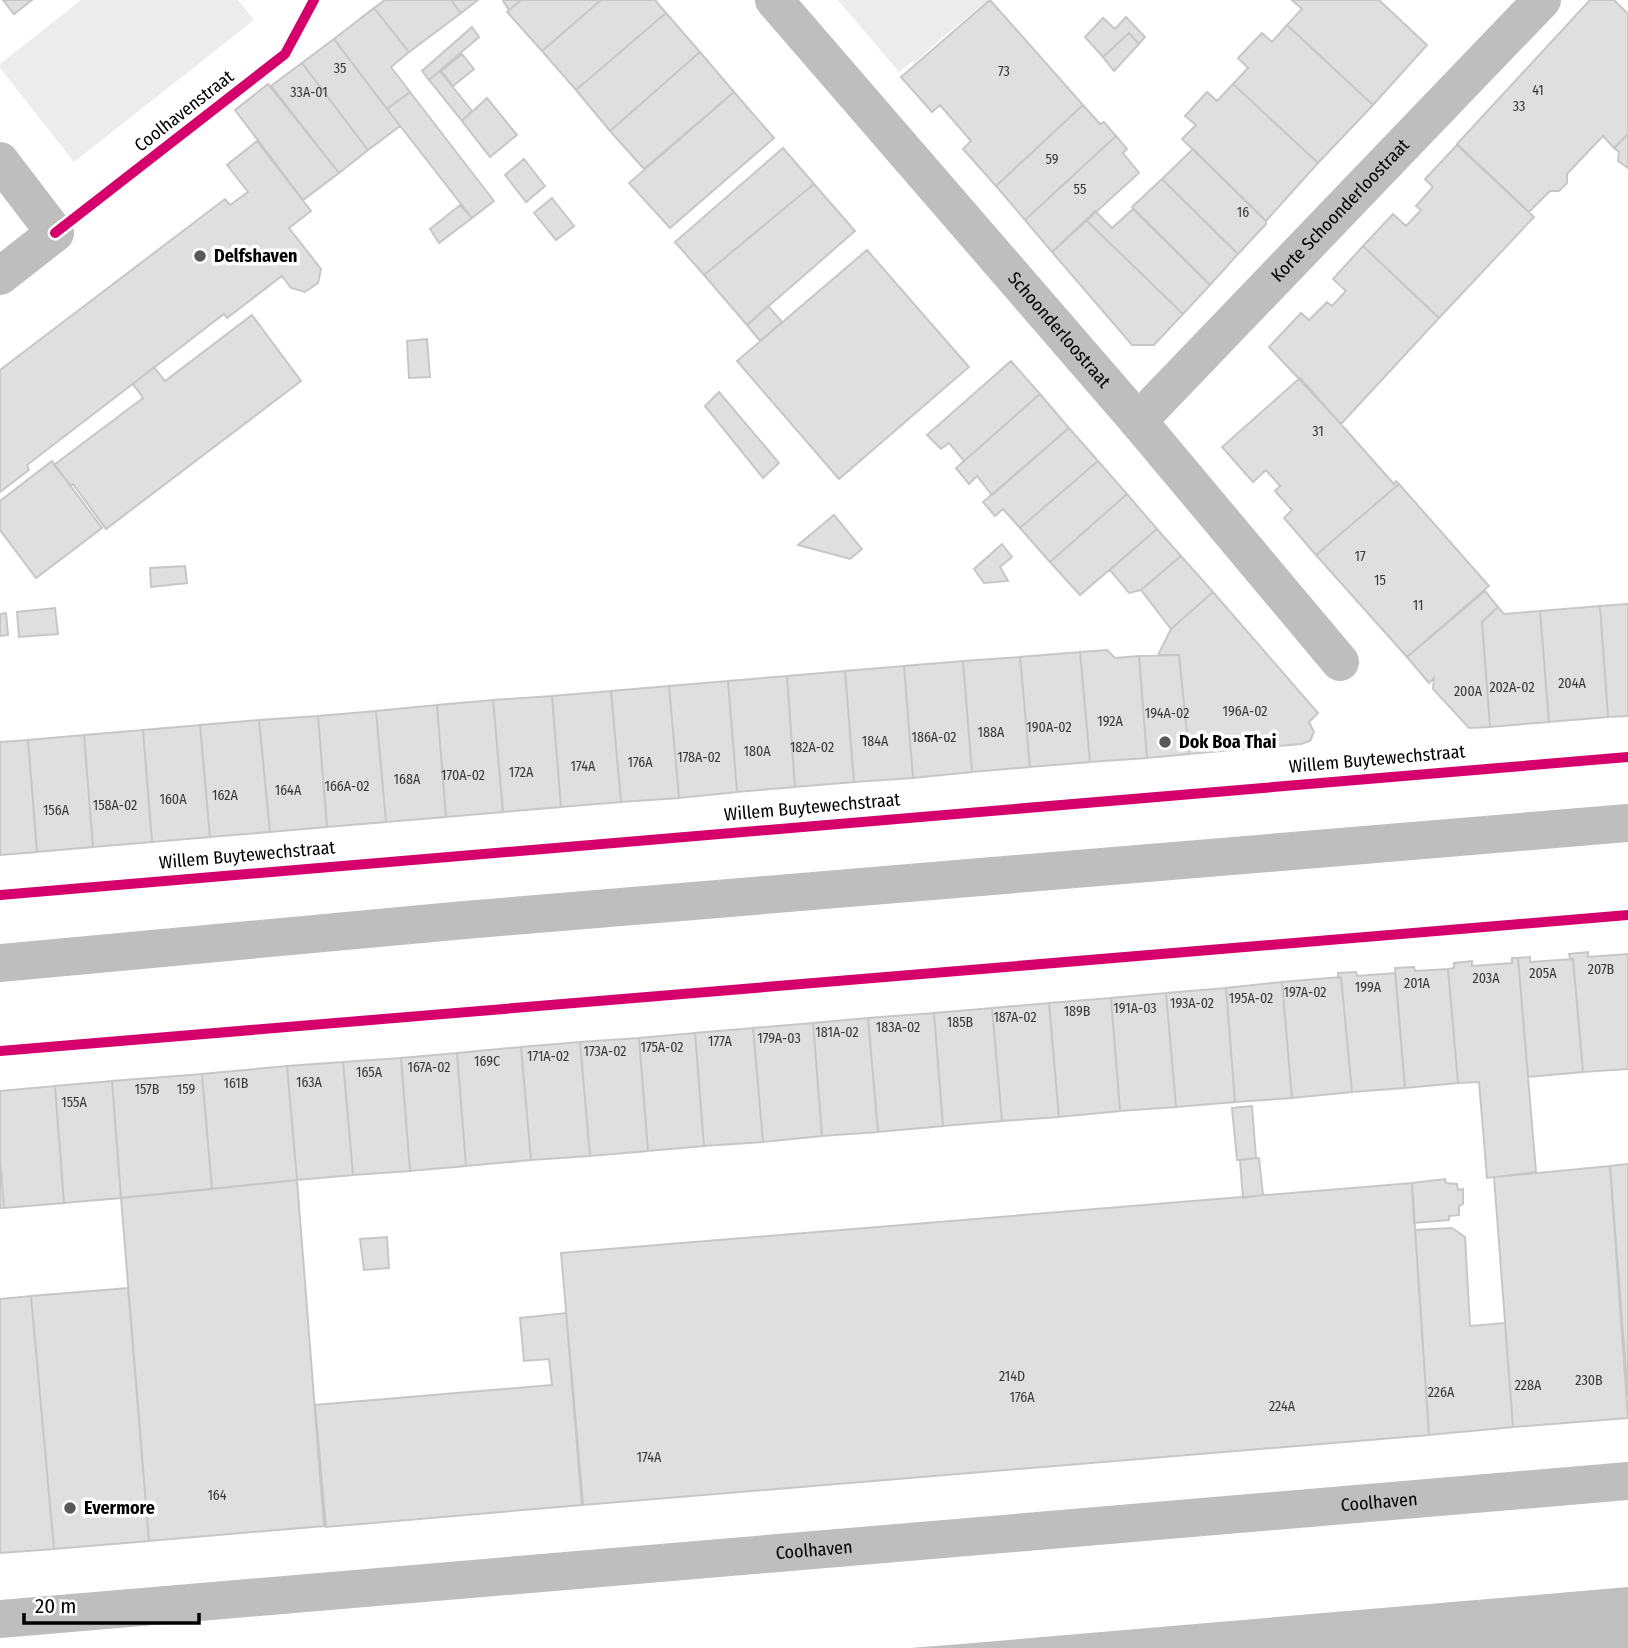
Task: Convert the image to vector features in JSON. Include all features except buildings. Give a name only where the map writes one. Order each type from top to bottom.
[{"type":"street","name":"Schoonderloostraat","points":[[774,0],[1138,421],[1340,662]]},
{"type":"street","name":"Korte Schoonderloostraat","points":[[1138,421],[1542,0]]},
{"type":"street","points":[[0,161],[55,233],[0,276]]},
{"type":"street","points":[[0,963],[465,920],[1628,823]]},
{"type":"street","name":"Coolhaven","points":[[0,1619],[1628,1481]]},
{"type":"shaded area","points":[[81,0],[238,0],[254,20],[74,162],[0,68],[0,64]]},
{"type":"shaded area","points":[[838,0],[989,0],[915,63],[913,61],[899,72]]},
{"type":"shaded area","points":[[1628,1587],[1628,1648],[910,1648],[961,1644]]},
{"type":"cycle path","name":"Coolhavenstraat","points":[[55,233],[285,54],[314,0]]},
{"type":"cycle path","name":"Willem Buytewechstraat","points":[[0,895],[1628,757]]},
{"type":"cycle path","points":[[0,1051],[1628,915]]},
{"type":"place","name":"Delfshaven","points":[[200,256]]},
{"type":"place","name":"Dok Boa Thai","points":[[1165,742]]},
{"type":"place","name":"Evermore","points":[[70,1508]]}]
